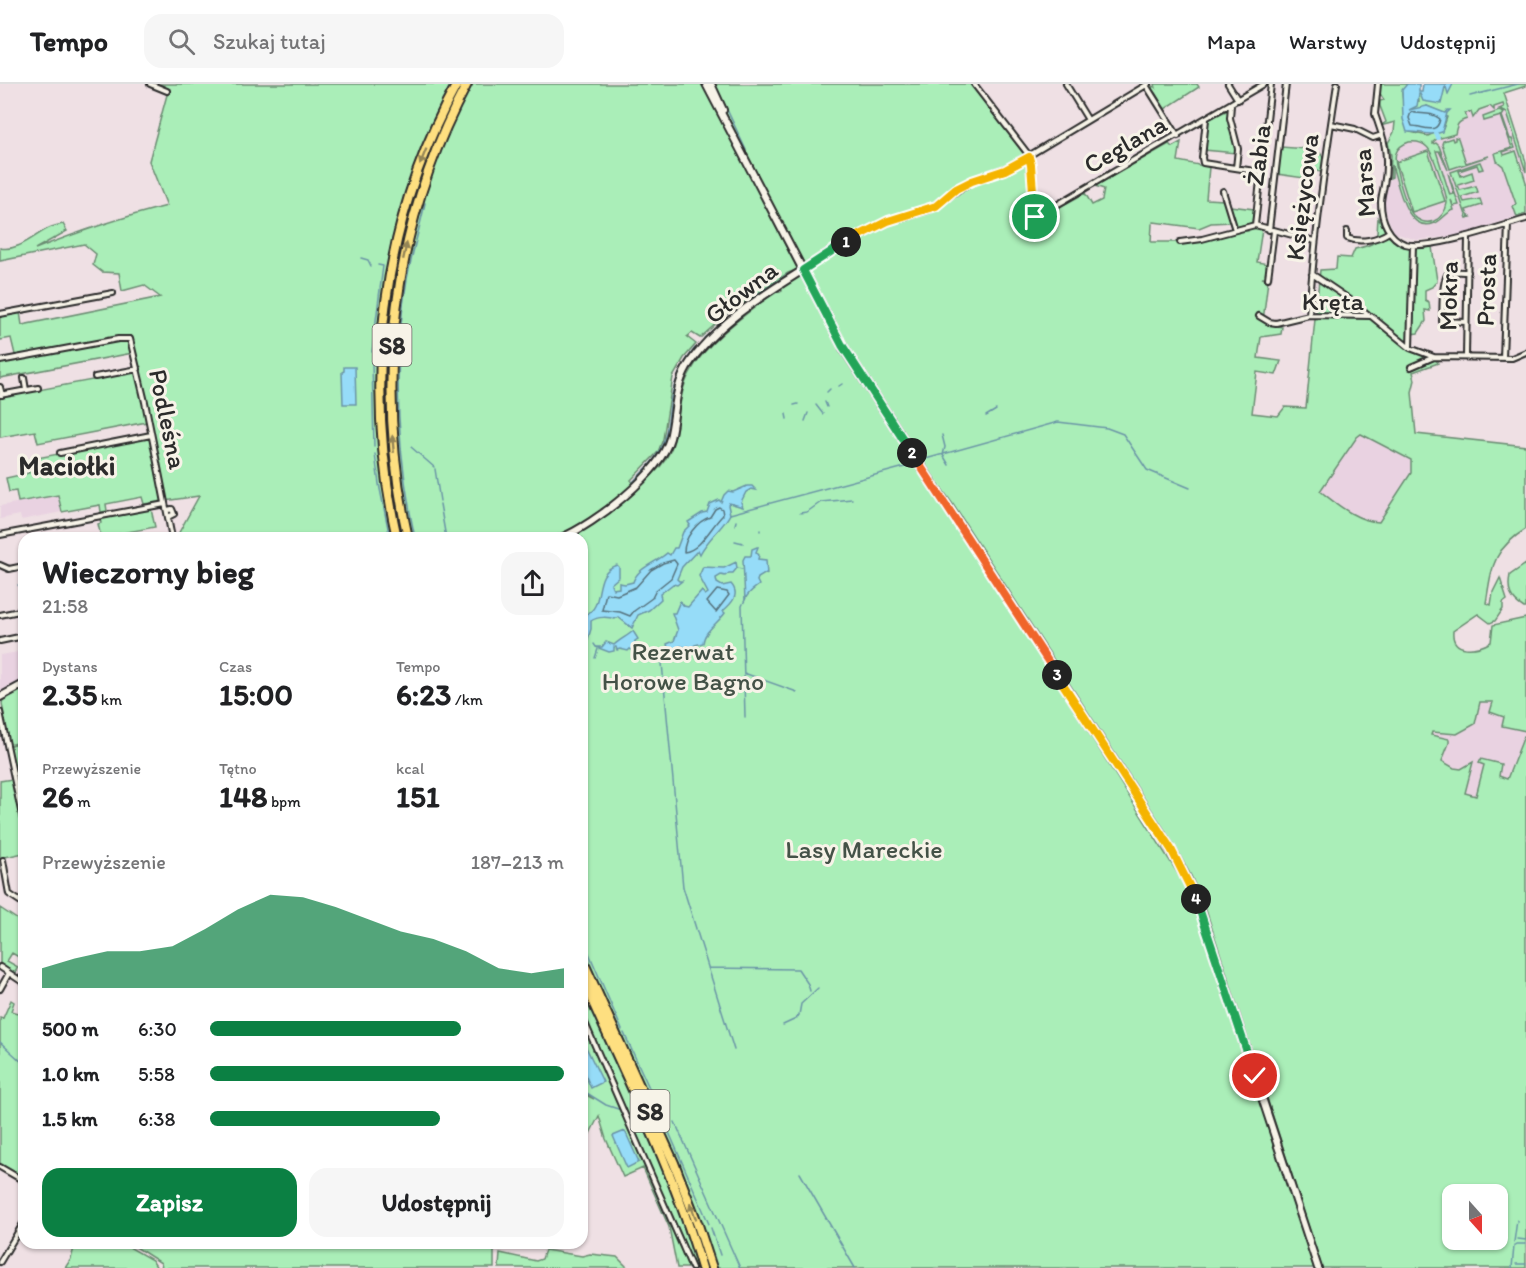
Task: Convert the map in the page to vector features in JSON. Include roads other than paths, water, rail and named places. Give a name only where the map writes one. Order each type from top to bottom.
[{"type":"highway","name":"S8","points":[[396,532],[384,462],[380,407],[380,359],[384,314],[391,266],[417,171],[457,84]]},
{"type":"highway","name":"S8","points":[[407,532],[400,502],[392,438],[390,391],[394,324],[402,268],[413,219],[441,138],[467,84]]},
{"type":"highway","name":"S8","points":[[588,972],[674,1163],[712,1267]]},
{"type":"highway","name":"S8","points":[[588,991],[667,1168],[690,1228],[702,1268]]},
{"type":"main road","points":[[706,84],[842,345],[1155,823],[1187,879],[1205,925],[1318,1268]]},
{"type":"main road","points":[[711,84],[741,152]]},
{"type":"main road","name":"Główna","points":[[575,532],[604,513],[660,459],[669,439],[677,390],[693,358],[745,309],[803,270]]},
{"type":"main road","points":[[0,697],[18,687]]},
{"type":"street","points":[[150,84],[167,92]]},
{"type":"street","points":[[974,84],[1029,157]]},
{"type":"street","points":[[1066,84],[1088,120]]},
{"type":"street","points":[[1147,84],[1178,136]]},
{"type":"street","name":"Główna","points":[[803,270],[827,253],[888,221],[936,206],[956,189],[1005,170],[1147,84]]},
{"type":"street","points":[[1228,84],[1238,100]]},
{"type":"street","name":"Ceglana","points":[[1029,157],[1035,217],[1264,84]]},
{"type":"street","points":[[1255,225],[1271,84]]},
{"type":"street","name":"Żabia","points":[[1268,278],[1286,84]]},
{"type":"street","name":"Księżycowa","points":[[1309,315],[1315,241],[1337,84]]},
{"type":"street","points":[[1378,84],[1375,114],[1382,135]]},
{"type":"street","points":[[1231,105],[1230,118],[1238,149],[1236,168]]},
{"type":"street","points":[[1206,119],[1202,161],[1205,164],[1261,172]]},
{"type":"street","name":"Marsa","points":[[1331,124],[1355,129],[1373,138],[1382,135],[1386,156],[1381,206],[1385,224],[1389,232],[1400,241],[1413,245]]},
{"type":"street","points":[[1222,191],[1235,230]]},
{"type":"street","points":[[1410,348],[1413,245],[1468,236],[1526,219]]},
{"type":"street","name":"Prosta","points":[[1503,358],[1508,224]]},
{"type":"street","points":[[1180,242],[1202,239],[1255,225],[1315,241]]},
{"type":"street","points":[[1347,231],[1347,238],[1364,241],[1384,236],[1389,232]]},
{"type":"street","name":"Mokra","points":[[1466,357],[1468,236]]},
{"type":"street","points":[[1466,322],[1442,321],[1443,285],[1444,277],[1449,273],[1468,272]]},
{"type":"street","points":[[1312,274],[1371,316]]},
{"type":"street","points":[[0,314],[113,292]]},
{"type":"street","name":"Kręta","points":[[1259,316],[1276,323],[1309,315],[1371,316],[1410,348],[1434,357]]},
{"type":"street","name":"Podleśna","points":[[0,361],[118,339],[128,338],[132,342],[171,532]]},
{"type":"street","points":[[1411,367],[1434,357],[1503,358],[1526,352]]},
{"type":"street","points":[[95,377],[138,369]]},
{"type":"street","points":[[24,378],[26,390]]},
{"type":"street","points":[[0,387],[1,395],[38,387]]},
{"type":"street","points":[[60,453],[151,435]]},
{"type":"street","points":[[24,528],[165,503]]},
{"type":"street","name":"Podleśna","points":[[0,535],[165,503]]},
{"type":"street","points":[[0,565],[9,569],[18,567]]},
{"type":"street","points":[[0,615],[18,611]]},
{"type":"street","points":[[0,641],[18,637]]},
{"type":"street","points":[[0,712],[18,797]]},
{"type":"street","points":[[3,860],[9,894],[18,900]]},
{"type":"street","points":[[0,967],[18,979]]},
{"type":"street","points":[[0,989],[9,973]]},
{"type":"street","points":[[588,1030],[692,1268]]},
{"type":"street","points":[[0,1167],[18,1178]]},
{"type":"street","points":[[0,1262],[18,1232]]},
{"type":"water","points":[[1407,84],[1419,84],[1419,92],[1422,92],[1423,84],[1453,84],[1448,94],[1445,87],[1441,104],[1423,101],[1419,94],[1417,106],[1409,110],[1427,106],[1445,113],[1450,110],[1442,132],[1433,134],[1407,132],[1403,119],[1402,90]]},
{"type":"water","points":[[344,367],[355,367],[356,404],[343,404],[342,372]]},
{"type":"water","points":[[747,486],[752,486],[756,490],[751,489],[746,492],[741,502],[743,507],[729,503],[730,514],[724,523],[700,554],[698,550],[682,567],[677,579],[682,581],[677,585],[673,584],[660,594],[661,599],[649,610],[638,615],[632,628],[618,617],[594,619],[591,621],[588,639],[588,613],[596,604],[601,582],[609,569],[617,565],[619,567],[619,577],[611,584],[613,589],[619,588],[619,583],[633,582],[643,569],[667,553],[670,555],[674,548],[677,548],[683,532],[690,525],[688,522],[707,512],[710,504],[719,500],[721,502],[728,491],[733,492]]},
{"type":"water","points":[[758,547],[756,552],[759,555],[758,559],[766,560],[767,575],[766,573],[758,578],[759,585],[749,593],[745,600],[743,560],[745,556],[751,556],[752,549]]},
{"type":"water","points":[[736,562],[737,568],[733,573],[716,578],[717,583],[722,586],[731,584],[735,596],[723,611],[725,613],[706,635],[703,643],[691,648],[681,646],[669,652],[667,644],[674,641],[678,630],[672,613],[675,613],[680,601],[688,607],[702,591],[705,595],[708,593],[699,576],[703,567],[724,568]]},
{"type":"water","points":[[633,631],[638,639],[635,641],[634,651],[617,650],[614,647],[614,651],[609,652],[596,647],[602,647],[606,642],[614,645]]},
{"type":"water","points":[[588,1051],[603,1082],[591,1088],[588,1081]]},
{"type":"water","points":[[625,1131],[639,1162],[627,1168],[613,1136]]},
{"type":"waterway","points":[[715,84],[746,150]]},
{"type":"waterway","points":[[971,84],[991,109]]},
{"type":"waterway","points":[[1470,96],[1518,84]]},
{"type":"waterway","points":[[1009,132],[1016,142]]},
{"type":"waterway","points":[[1436,134],[1438,138]]},
{"type":"waterway","points":[[1028,164],[1032,215]]},
{"type":"waterway","points":[[414,532],[401,441],[399,344],[407,279],[425,203]]},
{"type":"waterway","points":[[361,258],[368,260],[371,266]]},
{"type":"waterway","points":[[372,352],[383,266],[378,265]]},
{"type":"waterway","points":[[704,338],[756,295],[787,275]]},
{"type":"waterway","points":[[633,482],[653,461],[661,447],[666,434],[675,384],[683,365],[695,348]]},
{"type":"waterway","points":[[372,361],[374,447]]},
{"type":"waterway","points":[[827,392],[830,389]]},
{"type":"waterway","points":[[825,402],[827,407]]},
{"type":"waterway","points":[[794,405],[798,404]]},
{"type":"waterway","points":[[816,405],[823,414]]},
{"type":"waterway","points":[[986,416],[996,410]]},
{"type":"waterway","points":[[805,421],[808,413]]},
{"type":"waterway","points":[[786,414],[787,419]]},
{"type":"waterway","points":[[922,460],[1058,422],[1107,428],[1123,434],[1147,470],[1190,488]]},
{"type":"waterway","points":[[942,435],[945,447],[943,455],[949,465]]},
{"type":"waterway","points":[[411,447],[434,467]]},
{"type":"waterway","points":[[375,454],[389,532]]},
{"type":"waterway","points":[[730,514],[916,464]]},
{"type":"waterway","points":[[435,469],[440,501]]},
{"type":"waterway","points":[[800,513],[807,512],[821,502],[852,499]]},
{"type":"waterway","points":[[440,504],[445,532]]},
{"type":"waterway","points":[[735,525],[736,521]]},
{"type":"waterway","points":[[735,541],[743,543]]},
{"type":"waterway","points":[[737,568],[742,569]]},
{"type":"waterway","points":[[745,600],[742,606],[745,717]]},
{"type":"waterway","points":[[595,658],[598,649]]},
{"type":"waterway","points":[[669,652],[662,663],[683,887],[734,1050]]},
{"type":"waterway","points":[[744,673],[797,692]]},
{"type":"waterway","points":[[588,951],[622,1030]]},
{"type":"waterway","points":[[708,968],[798,969],[810,991]]},
{"type":"waterway","points":[[783,1025],[796,1019],[801,1004],[818,988]]},
{"type":"waterway","points":[[624,1033],[667,1127]]},
{"type":"waterway","points":[[0,1042],[18,1058]]},
{"type":"waterway","points":[[588,1094],[606,1105],[621,1110]]},
{"type":"waterway","points":[[630,1114],[635,1115]]},
{"type":"waterway","points":[[675,1122],[740,1268]]},
{"type":"waterway","points":[[668,1130],[709,1224]]},
{"type":"waterway","points":[[800,1173],[855,1268]]},
{"type":"waterway","points":[[1514,1242],[1517,1220]]},
{"type":"waterway","points":[[711,1228],[720,1255]]},
{"type":"waterway","points":[[1518,1239],[1526,1240]]},
{"type":"waterway","points":[[1512,1268],[1514,1246],[1526,1244]]},
{"type":"waterway","points":[[1516,1264],[1526,1264]]},
{"type":"district","name":"Maciołki","points":[[67,465]]},
{"type":"park label","name":"Rezerwat Horowe Bagno","points":[[683,666]]},
{"type":"park label","name":"Lasy Mareckie","points":[[864,849]]}]
